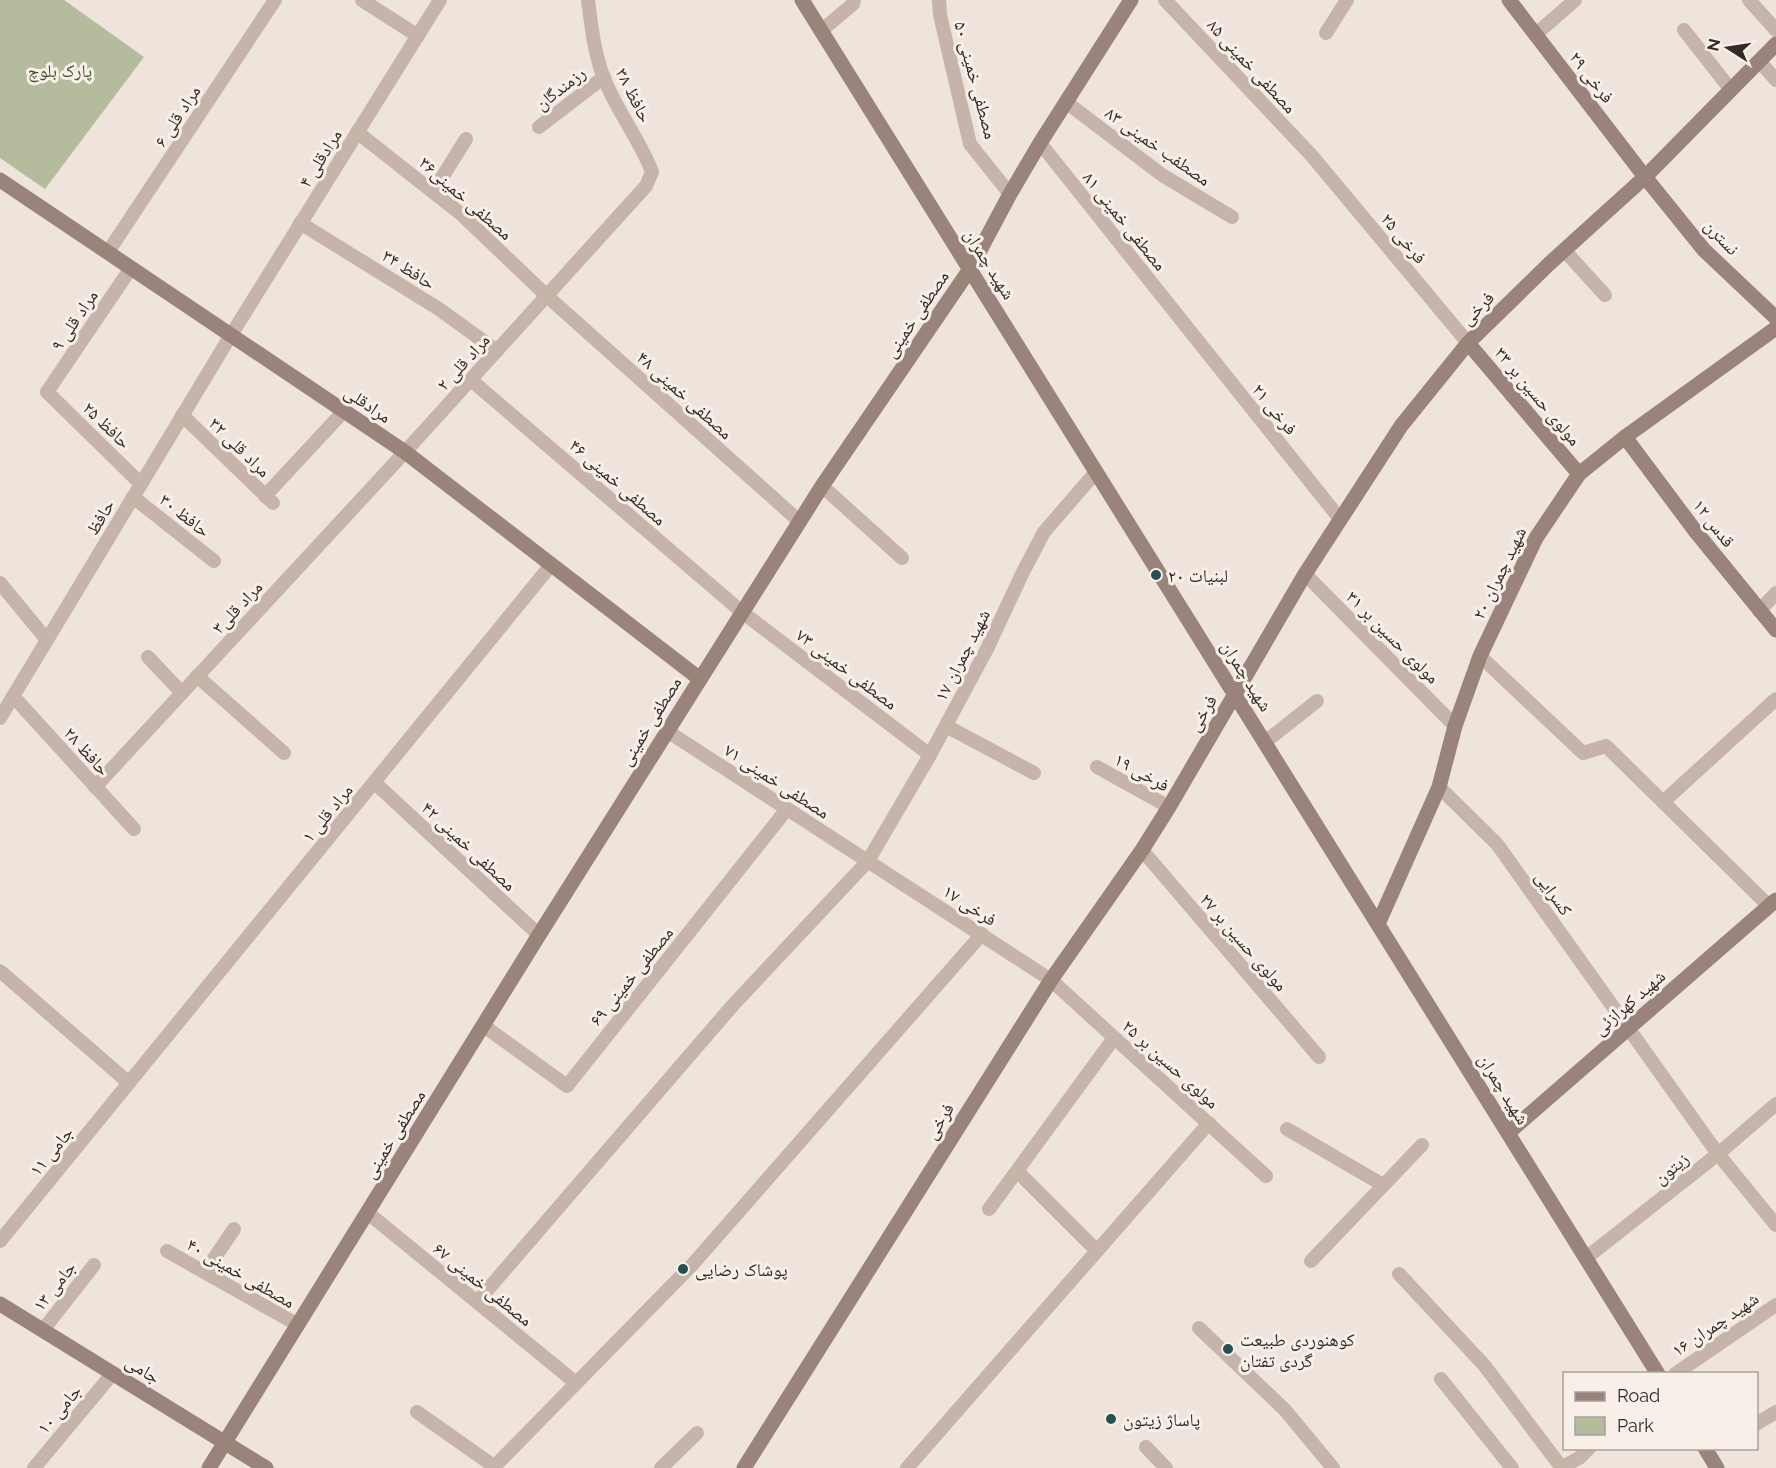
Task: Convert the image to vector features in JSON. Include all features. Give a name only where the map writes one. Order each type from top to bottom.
[{"type":"street","name":"مراد قلی ۶","points":[[108,252],[275,0]]},
{"type":"street","points":[[362,0],[418,36]]},
{"type":"street","name":"مرادقلی ۴","points":[[231,335],[441,0]]},
{"type":"street","name":"حافظ ۳۸","points":[[588,0],[604,77],[623,119],[644,151],[652,172],[637,198]]},
{"type":"street","name":"شهید چمران","points":[[802,0],[1657,1372]]},
{"type":"street","points":[[821,31],[853,4],[854,0]]},
{"type":"street","name":"مصطفی خمینی ۵۰","points":[[939,0],[940,15],[970,144],[1010,194]]},
{"type":"street","name":"مصطفی خمینی","points":[[209,1468],[742,612],[822,486],[970,269],[1040,143],[1131,0]]},
{"type":"street","name":"مصطفی خمینی ۸۵","points":[[1165,0],[1312,156]]},
{"type":"street","points":[[1326,33],[1347,0]]},
{"type":"street","name":"فرخی ۲۹","points":[[1509,0],[1645,177]]},
{"type":"street","points":[[1534,35],[1575,0]]},
{"type":"street","points":[[1749,0],[1776,30]]},
{"type":"street","points":[[1684,30],[1731,90]]},
{"type":"street","name":"فرخی","points":[[744,1468],[1051,980],[1142,850],[1305,574],[1401,426],[1468,343],[1564,250],[1645,177],[1776,44]]},
{"type":"street","points":[[1760,62],[1776,80]]},
{"type":"street","name":"رزمندگان","points":[[539,127],[604,77]]},
{"type":"street","name":"مصطفب خمینی ۸۳","points":[[1066,102],[1162,175],[1232,217]]},
{"type":"street","name":"مصطفی خمینی۳۶","points":[[357,132],[460,214],[548,296]]},
{"type":"street","points":[[433,192],[466,139]]},
{"type":"street","name":"مصطفی خمینی ۸۱","points":[[1040,143],[1182,322]]},
{"type":"street","name":"فرخی ۲۵","points":[[1312,156],[1468,343]]},
{"type":"street","name":"نسترن","points":[[1645,177],[1704,250],[1776,318]]},
{"type":"street","name":"مرادقلی","points":[[0,180],[405,452],[700,679]]},
{"type":"street","name":"مراد قلی ۲","points":[[405,452],[637,198]]},
{"type":"street","name":"حافظ ۳۴","points":[[300,223],[439,309],[497,351]]},
{"type":"street","points":[[1564,250],[1605,295]]},
{"type":"street","name":"مراد قلی ۹","points":[[47,392],[131,268]]},
{"type":"street","name":"مصطفی خمینی ۴۸","points":[[548,296],[800,521]]},
{"type":"street","name":"فرخی ۲۱","points":[[1182,322],[1340,519]]},
{"type":"street","name":"شهید چمران ۲۰","points":[[1377,924],[1439,787],[1455,726],[1480,656],[1536,538],[1579,474],[1625,437],[1776,328]]},
{"type":"street","name":"حافظ","points":[[0,718],[231,335]]},
{"type":"street","name":"مولوی حسین بر ۳۳","points":[[1468,343],[1579,474]]},
{"type":"street","name":"مصطفی خمینی ۴۶","points":[[471,380],[742,612]]},
{"type":"street","name":"حافظ ۲۵","points":[[47,392],[141,484]]},
{"type":"street","name":"مراد قلی ۳۲","points":[[182,415],[269,500],[344,411]]},
{"type":"street","name":"قدس ۱۲","points":[[1625,437],[1776,630]]},
{"type":"street","name":"مراد قلی۳","points":[[95,786],[405,452]]},
{"type":"street","name":"شهید چمران ۱۷","points":[[477,1302],[733,1005],[868,861],[987,650],[1044,532],[1096,472]]},
{"type":"street","points":[[822,486],[902,558]]},
{"type":"street","name":"حافظ ۳۰","points":[[133,497],[214,561]]},
{"type":"street","name":"مراد قلی ۱","points":[[129,1083],[552,565]]},
{"type":"street","name":"مولوی حسین بر ۳۱","points":[[1305,574],[1455,726]]},
{"type":"street","points":[[0,583],[47,640]]},
{"type":"street","points":[[1759,611],[1776,593]]},
{"type":"street","name":"مصطفی خمینی ۷۳","points":[[742,612],[930,754]]},
{"type":"street","points":[[1480,656],[1583,753],[1606,746],[1773,903]]},
{"type":"street","points":[[148,657],[182,693]]},
{"type":"street","points":[[197,676],[284,753]]},
{"type":"street","name":"حافظ ۲۸","points":[[13,696],[134,829]]},
{"type":"street","points":[[1663,802],[1776,699]]},
{"type":"street","points":[[1265,742],[1317,701]]},
{"type":"street","points":[[946,726],[1034,773]]},
{"type":"street","name":"مصطفی خمینی ۷۱","points":[[667,731],[868,861]]},
{"type":"street","name":"فرخی ۱۹","points":[[1097,767],[1169,807]]},
{"type":"street","name":"مصطفی خمینی ۴۲","points":[[375,783],[539,935]]},
{"type":"street","name":"کسرایی","points":[[1439,787],[1497,844],[1718,1154],[1776,1225]]},
{"type":"street","name":"مصطفی خمینی ۶۹","points":[[484,1026],[567,1086],[787,809]]},
{"type":"street","name":"مولوی حسین بر ۲۷","points":[[1142,850],[1319,1057]]},
{"type":"street","name":"فرخی ۱۷","points":[[868,861],[1051,980]]},
{"type":"street","name":"شهید کهرازئی","points":[[1508,1133],[1773,903]]},
{"type":"street","points":[[417,1412],[494,1467],[692,1265],[982,934]]},
{"type":"street","points":[[2,980],[129,1083]]},
{"type":"street","name":"مولوی حسین بر ۲۵","points":[[1051,980],[1266,1176]]},
{"type":"street","points":[[989,1209],[1114,1038]]},
{"type":"street","name":"جامی ۱۱","points":[[0,1241],[129,1083]]},
{"type":"street","name":"زیتون","points":[[1586,1258],[1718,1154],[1776,1104]]},
{"type":"street","points":[[907,1468],[1209,1123]]},
{"type":"street","points":[[1287,1129],[1383,1185]]},
{"type":"street","points":[[1311,1261],[1422,1145]]},
{"type":"street","points":[[1018,1172],[1097,1251]]},
{"type":"street","name":"مصطفی خمینی ۶۷","points":[[368,1213],[576,1383]]},
{"type":"street","points":[[205,1272],[234,1229]]},
{"type":"street","name":"مصطفی خمینی ۴۰","points":[[167,1251],[298,1325]]},
{"type":"street","name":"جامی ۱۳","points":[[43,1330],[94,1265]]},
{"type":"street","points":[[1399,1274],[1484,1365],[1562,1468],[1588,1450]]},
{"type":"street","name":"شهید چمران ۱۶","points":[[1678,1372],[1776,1305]]},
{"type":"street","name":"جامی","points":[[3,1310],[43,1330],[266,1468]]},
{"type":"street","points":[[1199,1328],[1285,1410],[1333,1468]]},
{"type":"street","name":"جامی ۱۰","points":[[34,1468],[112,1373]]},
{"type":"street","points":[[1441,1379],[1512,1468]]},
{"type":"street","points":[[1758,1423],[1776,1412]]},
{"type":"street","points":[[661,1468],[698,1433]]},
{"type":"street","points":[[1146,1447],[1166,1468]]},
{"type":"street","points":[[1709,1450],[1717,1468]]},
{"type":"green space","name":"پارک بلوچ","points":[[0,0],[64,0],[144,57],[45,189],[0,158]]},
{"type":"place","name":"لبنیات ۲۰","points":[[1156,575]]},
{"type":"place","name":"پوشاک رضایی","points":[[683,1269]]},
{"type":"place","name":"کوهنوردی طبیعت گردی تفتان","points":[[1228,1349]]},
{"type":"place","name":"پاساژ زیتون","points":[[1111,1419]]}]
